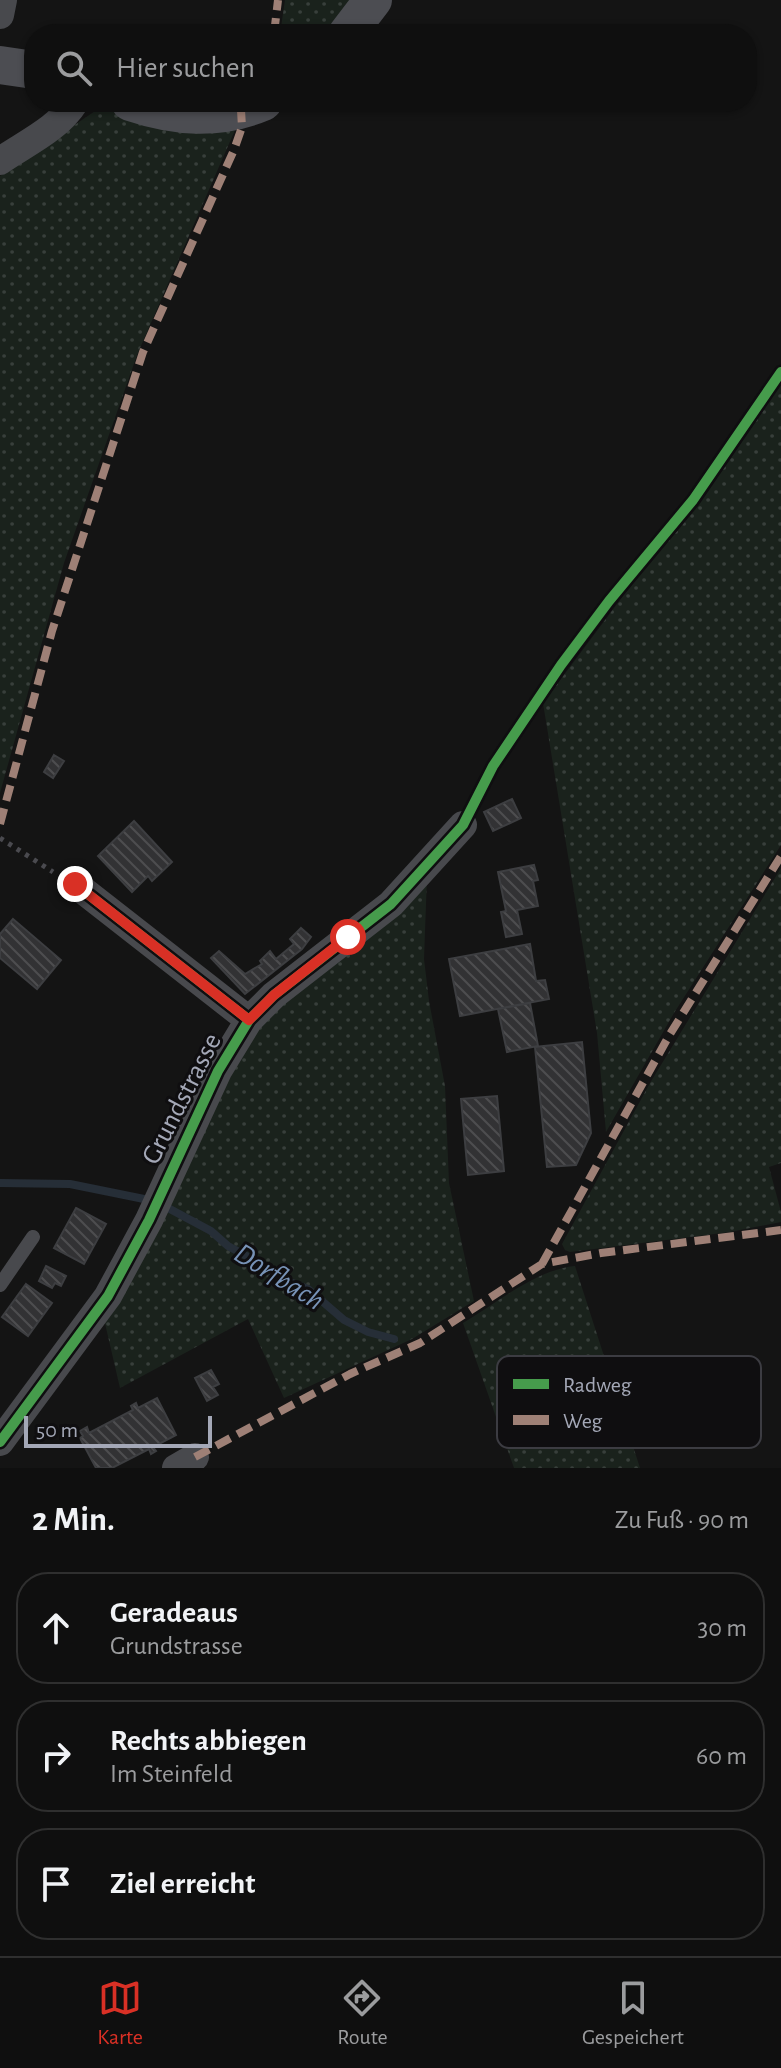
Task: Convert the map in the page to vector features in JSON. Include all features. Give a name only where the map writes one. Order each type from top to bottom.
[{"type":"main road","points":[[355,24],[373,0]]},
{"type":"main road","points":[[0,65],[24,69]]},
{"type":"main road","points":[[163,112],[192,116],[227,112]]},
{"type":"street","points":[[0,15],[3,0]]},
{"type":"street","points":[[0,161],[55,125],[68,112]]},
{"type":"street","name":"Grundstrasse","points":[[0,1442],[108,1296],[149,1220],[218,1071],[249,1020],[274,995],[391,904],[463,825]]},
{"type":"street","points":[[75,884],[249,1020]]},
{"type":"lane","points":[[0,1285],[33,1237]]},
{"type":"path","points":[[0,838],[75,884]]},
{"type":"shaded area","points":[[285,0],[351,0],[332,24],[281,24]]},
{"type":"shaded area","points":[[94,112],[136,112],[235,130],[137,355],[64,563],[0,793],[0,176]]},
{"type":"shaded area","points":[[781,384],[781,845],[674,1013],[606,1132],[597,1033],[543,703],[623,596],[699,505]]},
{"type":"shaded area","points":[[781,868],[781,1163],[769,1167],[781,1222],[730,1232],[570,1252],[565,1250],[562,1244],[650,1083]]},
{"type":"shaded area","points":[[427,876],[424,959],[445,1086],[449,1183],[474,1301],[412,1339],[284,1398],[248,1319],[120,1388],[104,1319],[193,1140],[267,1015]]},
{"type":"shaded area","points":[[575,1266],[604,1356],[497,1356],[497,1420],[463,1323],[517,1288],[560,1269]]},
{"type":"shaded area","points":[[507,1448],[634,1448],[640,1468],[514,1468]]},
{"type":"building","points":[[54,755],[64,761],[53,778],[44,772]]},
{"type":"building","points":[[512,799],[521,818],[493,831],[484,812]]},
{"type":"building","points":[[134,821],[172,862],[152,881],[148,876],[132,892],[98,856]]},
{"type":"building","points":[[534,865],[538,880],[533,881],[538,906],[517,910],[522,934],[506,937],[501,912],[506,911],[498,872]]},
{"type":"building","points":[[13,919],[61,960],[37,989],[0,958],[0,934]]},
{"type":"building","points":[[301,928],[311,937],[302,949],[245,994],[211,958],[219,951],[245,974],[262,964],[260,961],[270,951],[276,959],[294,944],[290,939]]},
{"type":"building","points":[[530,944],[536,981],[545,980],[549,999],[460,1016],[449,959]]},
{"type":"building","points":[[530,1003],[538,1046],[507,1052],[498,1009]]},
{"type":"building","points":[[582,1042],[591,1133],[576,1165],[547,1167],[535,1047]]},
{"type":"building","points":[[497,1096],[504,1171],[468,1175],[461,1099]]},
{"type":"building","points":[[76,1208],[106,1224],[84,1264],[54,1248]]},
{"type":"building","points":[[46,1266],[66,1276],[61,1286],[55,1283],[52,1288],[39,1281]]},
{"type":"building","points":[[26,1284],[52,1303],[28,1336],[2,1317]]},
{"type":"building","points":[[211,1370],[219,1384],[213,1387],[218,1395],[207,1401],[195,1378]]},
{"type":"building","points":[[157,1398],[176,1435],[153,1447],[156,1451],[151,1454],[149,1449],[112,1468],[96,1468],[80,1438],[83,1436],[80,1431],[87,1427],[89,1433],[133,1410],[131,1406],[136,1403],[138,1408]]},
{"type":"waterway","name":"Dorfbach","points":[[0,1183],[70,1184],[149,1200]]},
{"type":"waterway","name":"Dorfbach","points":[[168,1208],[211,1231],[228,1246],[277,1277],[308,1289],[344,1320],[368,1332],[394,1339]]},
{"type":"marked path","points":[[275,24],[278,0]]},
{"type":"marked path","points":[[0,824],[52,631],[143,352],[234,150],[242,127],[241,112]]},
{"type":"marked path","points":[[542,1264],[670,1034],[781,856]]},
{"type":"marked path","points":[[195,1457],[350,1374],[420,1343],[542,1264],[601,1253],[781,1230]]},
{"type":"cycle path","points":[[0,1442],[108,1296],[149,1220],[218,1071],[249,1020],[274,995],[391,904],[463,825],[493,766],[561,665],[609,601],[693,500],[781,372]]},
{"type":"cycle path","points":[[75,884],[249,1020]]},
{"type":"route","points":[[75,884],[249,1020],[274,995],[348,937]]}]
